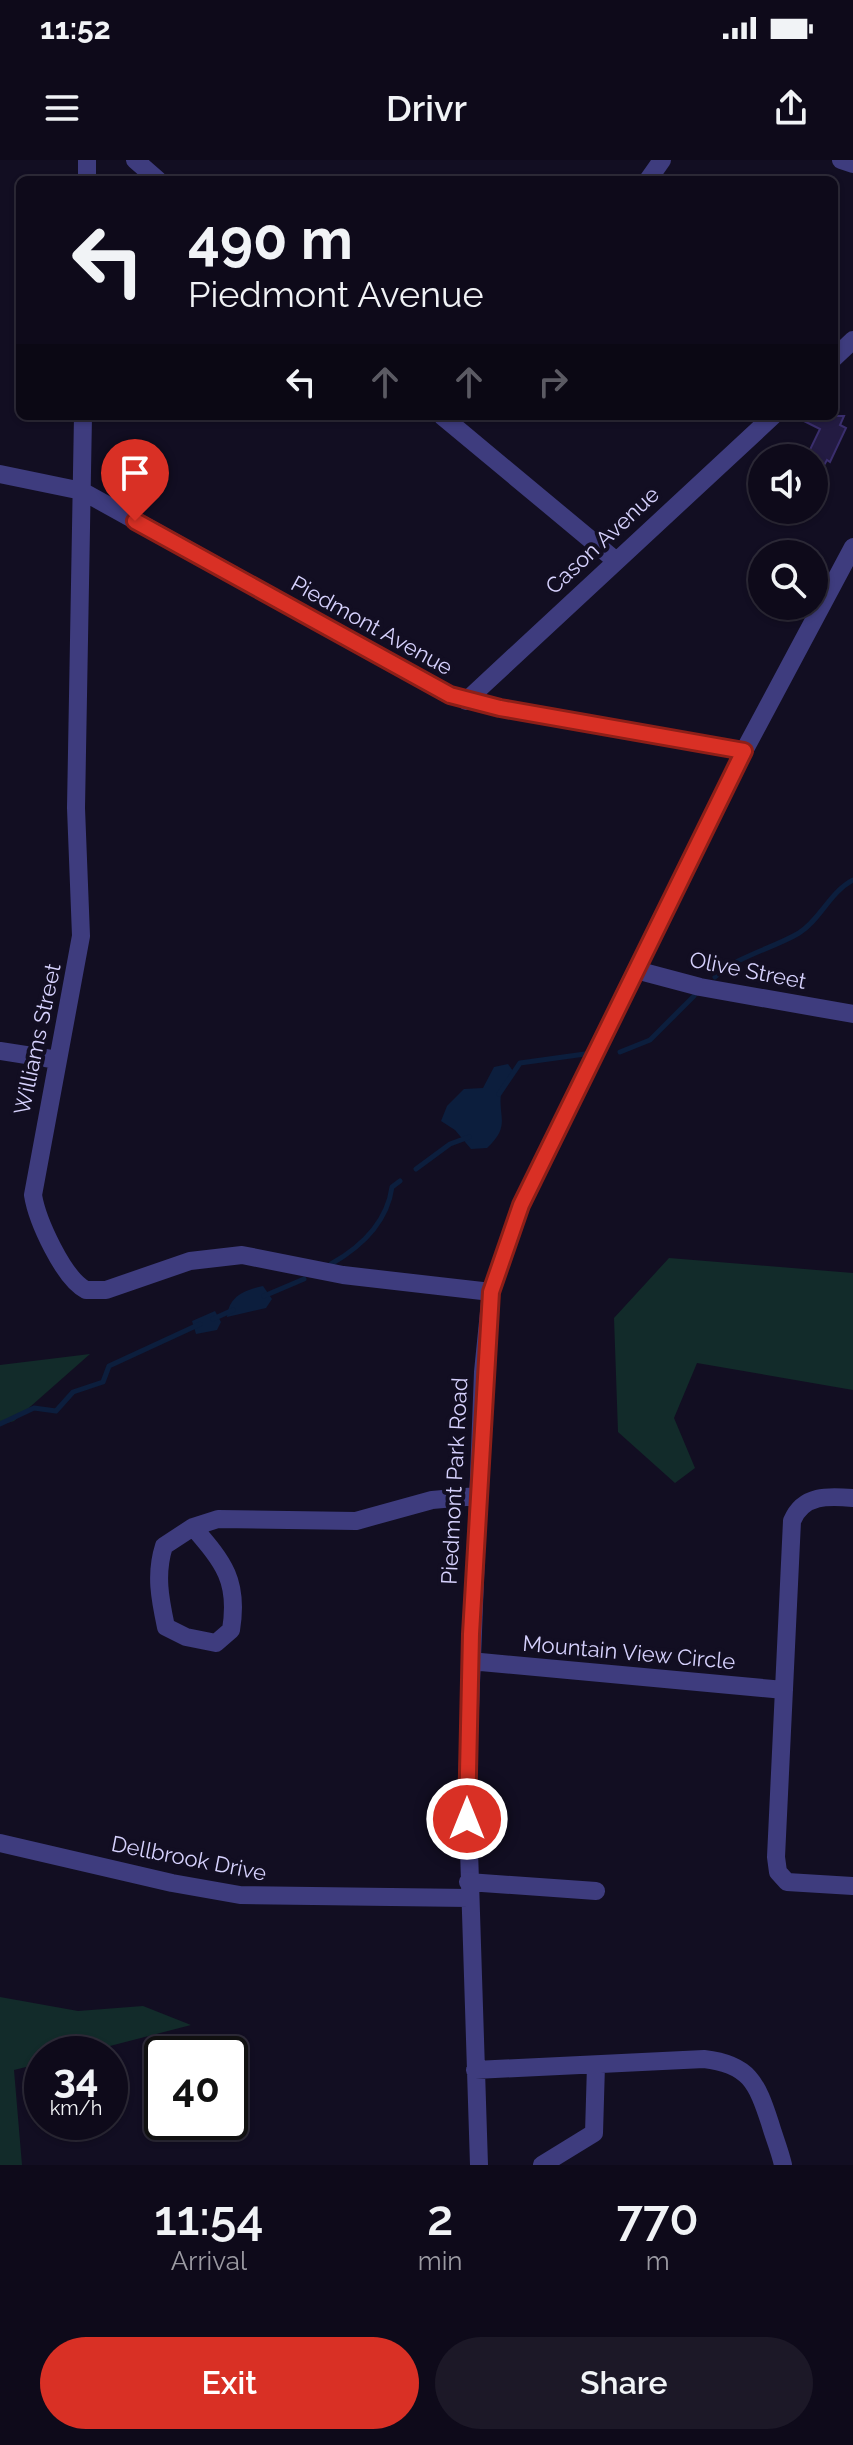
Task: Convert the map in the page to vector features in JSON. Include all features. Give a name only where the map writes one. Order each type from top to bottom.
[{"type":"street","points":[[135,160],[153,176]]},
{"type":"street","points":[[841,160],[853,164]]},
{"type":"street","points":[[838,354],[853,340]]},
{"type":"street","name":"Williams Street","points":[[83,420],[76,808],[81,936],[33,1195],[43,1230],[80,1287],[98,1292],[190,1261],[242,1255],[343,1275],[491,1292]]},
{"type":"street","points":[[447,420],[615,560]]},
{"type":"street","name":"Cason Avenue","points":[[466,701],[769,420]]},
{"type":"street","name":"Piedmont Avenue","points":[[0,474],[82,491],[429,685],[466,701],[744,751]]},
{"type":"street","name":"Piedmont Park Road","points":[[479,2165],[468,1890],[470,1661],[491,1292],[521,1205],[744,751],[850,558]]},
{"type":"street","name":"Olive Street","points":[[636,970],[700,987],[853,1014]]},
{"type":"street","points":[[0,1051],[58,1060]]},
{"type":"street","points":[[193,1527],[219,1558],[231,1579],[234,1611],[231,1630],[216,1643],[186,1637],[166,1627],[159,1592],[159,1564],[164,1546],[193,1527],[218,1519],[257,1517],[356,1521],[432,1500],[477,1496]]},
{"type":"street","points":[[853,1498],[822,1496],[800,1507],[792,1521],[776,1857],[778,1872],[793,1884],[853,1886]]},
{"type":"street","name":"Mountain View Circle","points":[[470,1661],[784,1690]]},
{"type":"street","name":"Dellbrook Drive","points":[[0,1843],[172,1883],[240,1895],[468,1890],[596,1891]]},
{"type":"street","points":[[475,2070],[704,2059],[727,2061],[745,2071],[760,2090],[783,2165]]},
{"type":"street","points":[[542,2165],[594,2133],[596,2065]]},
{"type":"green space","points":[[669,1258],[853,1273],[853,1390],[697,1363],[674,1418],[695,1468],[675,1483],[618,1432],[614,1318]]},
{"type":"green space","points":[[90,1354],[14,1421],[0,1425],[0,1365]]},
{"type":"green space","points":[[0,1997],[78,2011],[143,2006],[191,2025],[128,2041],[128,2036],[24,2036],[24,2068],[14,2070],[22,2165],[0,2165]]},
{"type":"water","points":[[508,1064],[513,1071],[502,1091],[499,1134],[487,1148],[471,1149],[455,1130],[441,1121],[447,1106],[464,1089],[483,1088],[494,1067]]},
{"type":"water","points":[[263,1286],[272,1299],[266,1308],[227,1317],[234,1299]]},
{"type":"water","points":[[215,1311],[221,1322],[217,1330],[196,1334],[192,1321]]},
{"type":"building","points":[[838,416],[844,416],[840,425],[846,428],[830,462],[828,444],[813,444],[820,429],[802,420],[838,420]]},
{"type":"waterway","points":[[715,977],[734,963],[799,933],[853,880]]},
{"type":"waterway","points":[[620,1052],[650,1040],[694,996]]},
{"type":"waterway","points":[[499,1094],[520,1063],[585,1054]]},
{"type":"waterway","points":[[416,1169],[450,1144],[469,1137]]},
{"type":"waterway","points":[[331,1264],[371,1233],[385,1212],[392,1187],[400,1181]]},
{"type":"waterway","points":[[264,1296],[304,1279]]},
{"type":"waterway","points":[[213,1319],[233,1310]]},
{"type":"waterway","points":[[0,1424],[34,1408],[56,1411],[73,1392],[103,1382],[109,1366],[200,1324]]},
{"type":"route","points":[[135,521],[450,695],[500,708],[744,751],[521,1205],[491,1292],[483,1372],[471,1634],[467,1819]]}]
